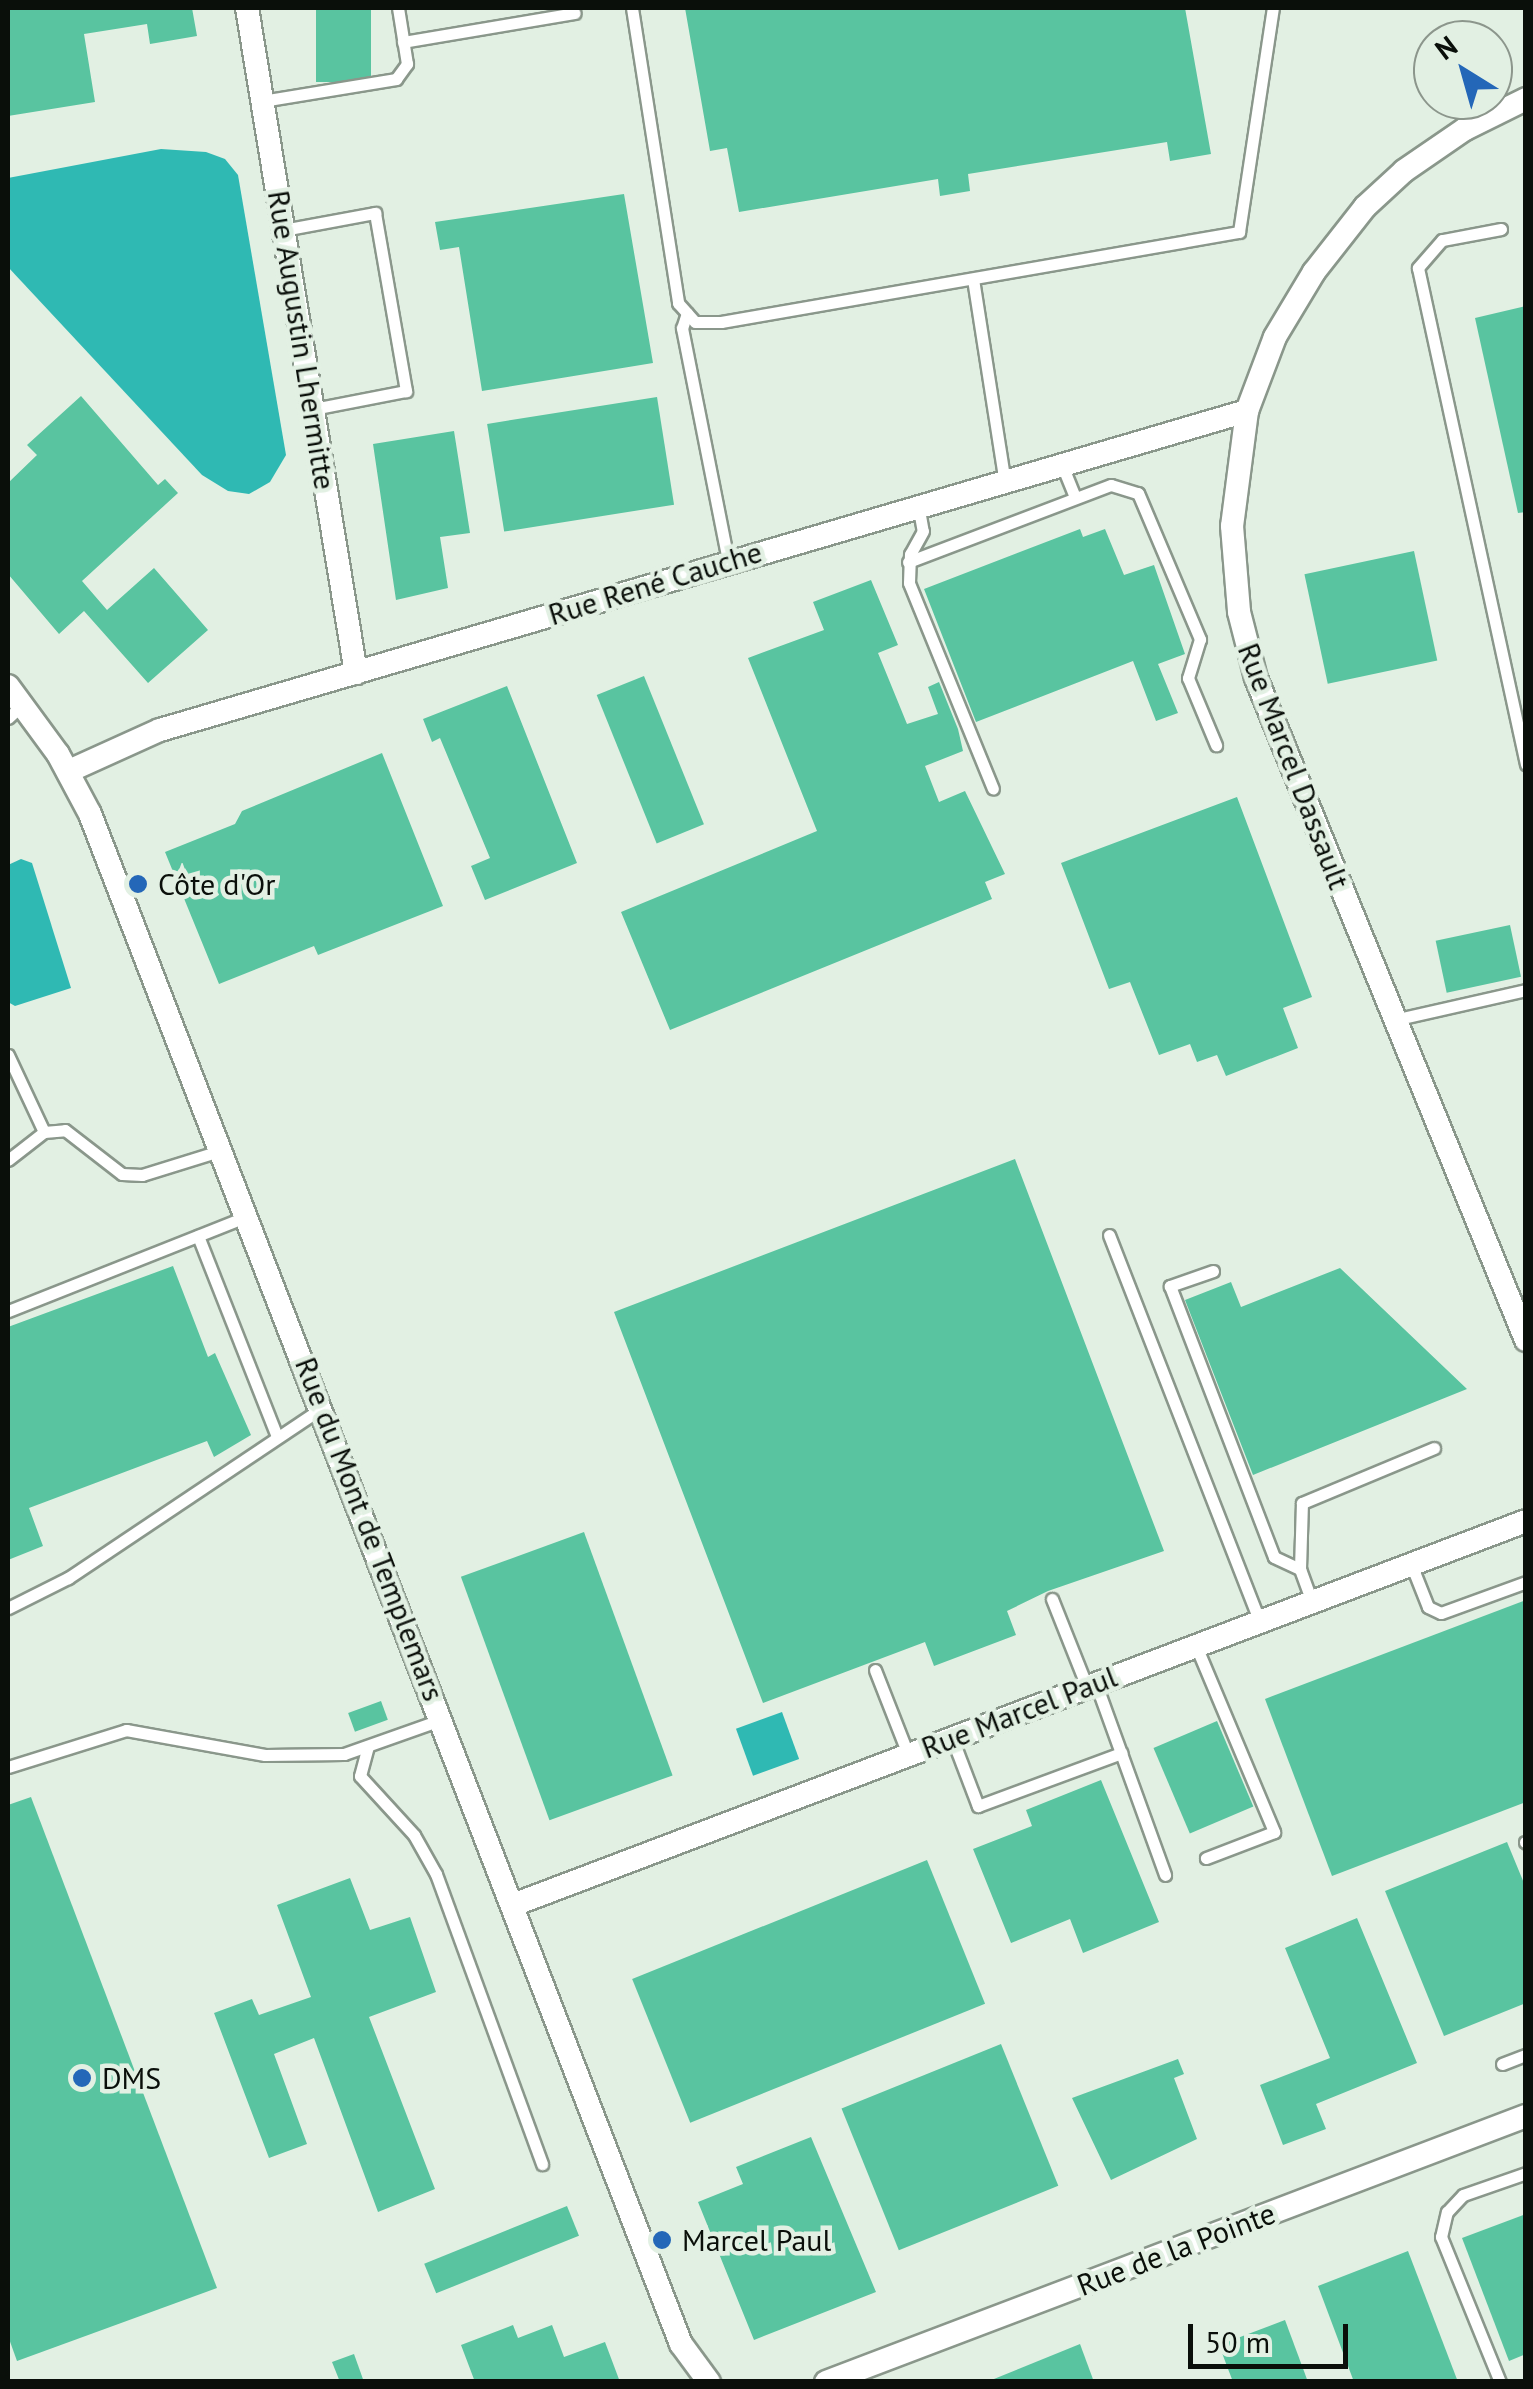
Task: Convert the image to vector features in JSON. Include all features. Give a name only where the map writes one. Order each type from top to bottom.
[{"type":"street","name":"Rue Augustin Lhermitte","points":[[246,8],[356,673]]},
{"type":"street","name":"Rue Marcel Dassault","points":[[1526,100],[1446,141],[1365,207],[1286,317],[1246,410],[1232,526],[1243,633],[1394,1020],[1520,1314],[1526,1340]]},
{"type":"street","name":"Rue René Cauche","points":[[69,771],[138,738],[1060,460],[1246,410]]},
{"type":"street","name":"Rue du Mont de Templemars","points":[[8,686],[15,711],[69,771],[224,1149],[680,2344],[709,2382]]},
{"type":"street","name":"Rue Marcel Paul","points":[[513,1904],[1526,1520]]},
{"type":"street","name":"Rue de la Pointe","points":[[826,2382],[863,2375],[1526,2116]]},
{"type":"lane","points":[[262,101],[396,80],[407,64],[398,8]]},
{"type":"lane","points":[[632,8],[678,303],[695,322],[721,322],[1239,232],[1273,8]]},
{"type":"lane","points":[[404,42],[575,13]]},
{"type":"lane","points":[[284,230],[375,212],[406,391],[313,409]]},
{"type":"lane","points":[[1500,228],[1442,240],[1418,268],[1526,764]]},
{"type":"lane","points":[[973,279],[1004,478]]},
{"type":"lane","points":[[687,313],[686,346],[728,562]]},
{"type":"lane","points":[[1060,460],[1075,498]]},
{"type":"lane","points":[[908,562],[1111,485],[1144,501],[1200,639],[1188,678],[1216,745]]},
{"type":"lane","points":[[918,504],[923,531],[908,562],[909,583],[993,789]]},
{"type":"lane","points":[[1394,1020],[1526,990]]},
{"type":"lane","points":[[8,1056],[44,1132]]},
{"type":"lane","points":[[8,1160],[44,1132],[65,1130],[122,1174],[142,1175],[224,1149]]},
{"type":"lane","points":[[8,1310],[250,1216]]},
{"type":"lane","points":[[1109,1235],[1260,1622]]},
{"type":"lane","points":[[198,1236],[277,1438]]},
{"type":"lane","points":[[1213,1270],[1170,1286],[1274,1557],[1300,1569]]},
{"type":"lane","points":[[8,1608],[68,1578],[323,1406]]},
{"type":"lane","points":[[1312,1602],[1300,1569],[1302,1503],[1434,1448]]},
{"type":"lane","points":[[1411,1564],[1428,1606],[1441,1613],[1526,1582]]},
{"type":"lane","points":[[1052,1599],[1121,1752],[1165,1875]]},
{"type":"lane","points":[[1196,1646],[1274,1832],[1206,1858]]},
{"type":"lane","points":[[875,1670],[908,1754]]},
{"type":"lane","points":[[8,1767],[126,1730],[265,1754],[344,1754],[442,1719]]},
{"type":"lane","points":[[952,1738],[978,1806],[1121,1752]]},
{"type":"lane","points":[[368,1746],[360,1776],[414,1834],[436,1874],[542,2164]]},
{"type":"lane","points":[[1502,2064],[1526,2055]]},
{"type":"lane","points":[[1500,2382],[1441,2237],[1446,2212],[1463,2195],[1526,2174]]},
{"type":"water","points":[[161,149],[206,152],[225,159],[238,175],[286,455],[270,482],[249,494],[228,491],[202,475],[8,267],[8,178]]},
{"type":"water","points":[[21,859],[32,863],[71,988],[15,1006],[8,1002],[8,865]]},
{"type":"water","points":[[782,1712],[799,1759],[753,1776],[736,1729]]},
{"type":"building","points":[[8,8],[192,8],[197,36],[150,44],[147,24],[84,34],[95,102],[8,116]]},
{"type":"building","points":[[316,8],[371,8],[371,82],[316,82]]},
{"type":"building","points":[[685,8],[1185,8],[1211,154],[1170,161],[1167,142],[968,174],[970,191],[940,196],[938,179],[739,212],[727,148],[710,151]]},
{"type":"building","points":[[624,194],[653,363],[482,391],[459,247],[440,250],[435,222]]},
{"type":"building","points":[[1526,306],[1526,512],[1518,513],[1475,318]]},
{"type":"building","points":[[81,396],[158,485],[165,479],[178,493],[82,581],[107,610],[154,568],[208,630],[148,683],[84,611],[59,634],[8,574],[8,483],[37,455],[27,445]]},
{"type":"building","points":[[657,397],[674,505],[504,532],[487,424]]},
{"type":"building","points":[[454,431],[470,533],[440,537],[448,588],[396,600],[373,444]]},
{"type":"building","points":[[1080,529],[1083,537],[1105,529],[1124,575],[1154,565],[1185,654],[1158,664],[1178,713],[1156,721],[1133,661],[976,722],[924,589]]},
{"type":"building","points":[[1414,551],[1437,661],[1328,684],[1304,574]]},
{"type":"building","points":[[871,580],[898,645],[878,653],[907,724],[938,714],[928,687],[939,682],[958,729],[963,751],[925,766],[939,802],[965,791],[1005,874],[985,882],[992,899],[670,1030],[621,912],[817,831],[748,658],[824,630],[813,602]]},
{"type":"building","points":[[644,676],[704,824],[657,843],[597,695]]},
{"type":"building","points":[[507,686],[577,863],[485,900],[471,866],[490,858],[440,738],[432,742],[423,719]]},
{"type":"building","points":[[382,753],[443,906],[318,955],[314,946],[219,984],[165,852],[235,824],[242,811]]},
{"type":"building","points":[[1237,797],[1312,997],[1283,1008],[1298,1048],[1226,1076],[1217,1055],[1197,1062],[1190,1044],[1159,1055],[1130,982],[1109,989],[1061,863]]},
{"type":"building","points":[[1510,925],[1521,977],[1447,993],[1436,941]]},
{"type":"building","points":[[1015,1159],[1164,1551],[1048,1591],[1007,1611],[1016,1635],[934,1666],[925,1642],[763,1703],[614,1312]]},
{"type":"building","points":[[173,1266],[208,1357],[215,1353],[251,1435],[214,1457],[207,1441],[29,1508],[43,1546],[8,1560],[8,1327]]},
{"type":"building","points":[[1340,1268],[1467,1389],[1253,1475],[1185,1300],[1231,1282],[1241,1307]]},
{"type":"building","points":[[584,1532],[673,1775],[549,1820],[461,1577]]},
{"type":"building","points":[[1526,1600],[1526,1802],[1332,1876],[1265,1699]]},
{"type":"building","points":[[381,1701],[388,1720],[355,1732],[348,1713]]},
{"type":"building","points":[[1217,1721],[1253,1807],[1190,1834],[1153,1748]]},
{"type":"building","points":[[1101,1780],[1159,1922],[1083,1953],[1070,1919],[1011,1943],[973,1849],[1032,1826],[1026,1810]]},
{"type":"building","name":"DMS","points":[[31,1797],[217,2288],[17,2361],[8,2336],[8,1805]]},
{"type":"building","points":[[1507,1842],[1526,1888],[1526,2003],[1444,2036],[1385,1891]]},
{"type":"building","points":[[927,1860],[985,2004],[690,2123],[632,1979]]},
{"type":"building","points":[[350,1878],[370,1930],[410,1917],[436,1992],[369,2017],[435,2189],[378,2212],[314,2038],[274,2054],[307,2144],[269,2158],[214,2013],[252,1999],[259,2015],[311,1997],[277,1905]]},
{"type":"building","points":[[1357,1918],[1417,2063],[1316,2104],[1326,2129],[1283,2145],[1260,2085],[1330,2058],[1285,1948]]},
{"type":"building","points":[[1001,2044],[1058,2186],[899,2250],[842,2108]]},
{"type":"building","points":[[1178,2059],[1184,2074],[1174,2078],[1197,2139],[1111,2180],[1072,2098]]},
{"type":"building","points":[[811,2137],[876,2292],[754,2340],[698,2202],[743,2184],[736,2167]]},
{"type":"building","points":[[567,2206],[579,2236],[436,2293],[424,2264]]},
{"type":"building","points":[[1526,2214],[1526,2354],[1509,2361],[1462,2238]]},
{"type":"building","points":[[1408,2251],[1458,2382],[1354,2382],[1318,2286]]},
{"type":"building","points":[[1285,2320],[1308,2382],[1233,2382],[1219,2345]]},
{"type":"building","points":[[513,2325],[518,2338],[552,2325],[564,2357],[605,2342],[620,2382],[475,2382],[461,2345]]},
{"type":"building","points":[[1080,2344],[1094,2382],[989,2382],[989,2381]]},
{"type":"building","points":[[354,2354],[364,2382],[340,2382],[332,2362]]},
{"type":"place","name":"Côte d'Or","points":[[138,884]]},
{"type":"place","name":"DMS","points":[[82,2078]]},
{"type":"place","name":"Marcel Paul","points":[[662,2240]]}]
